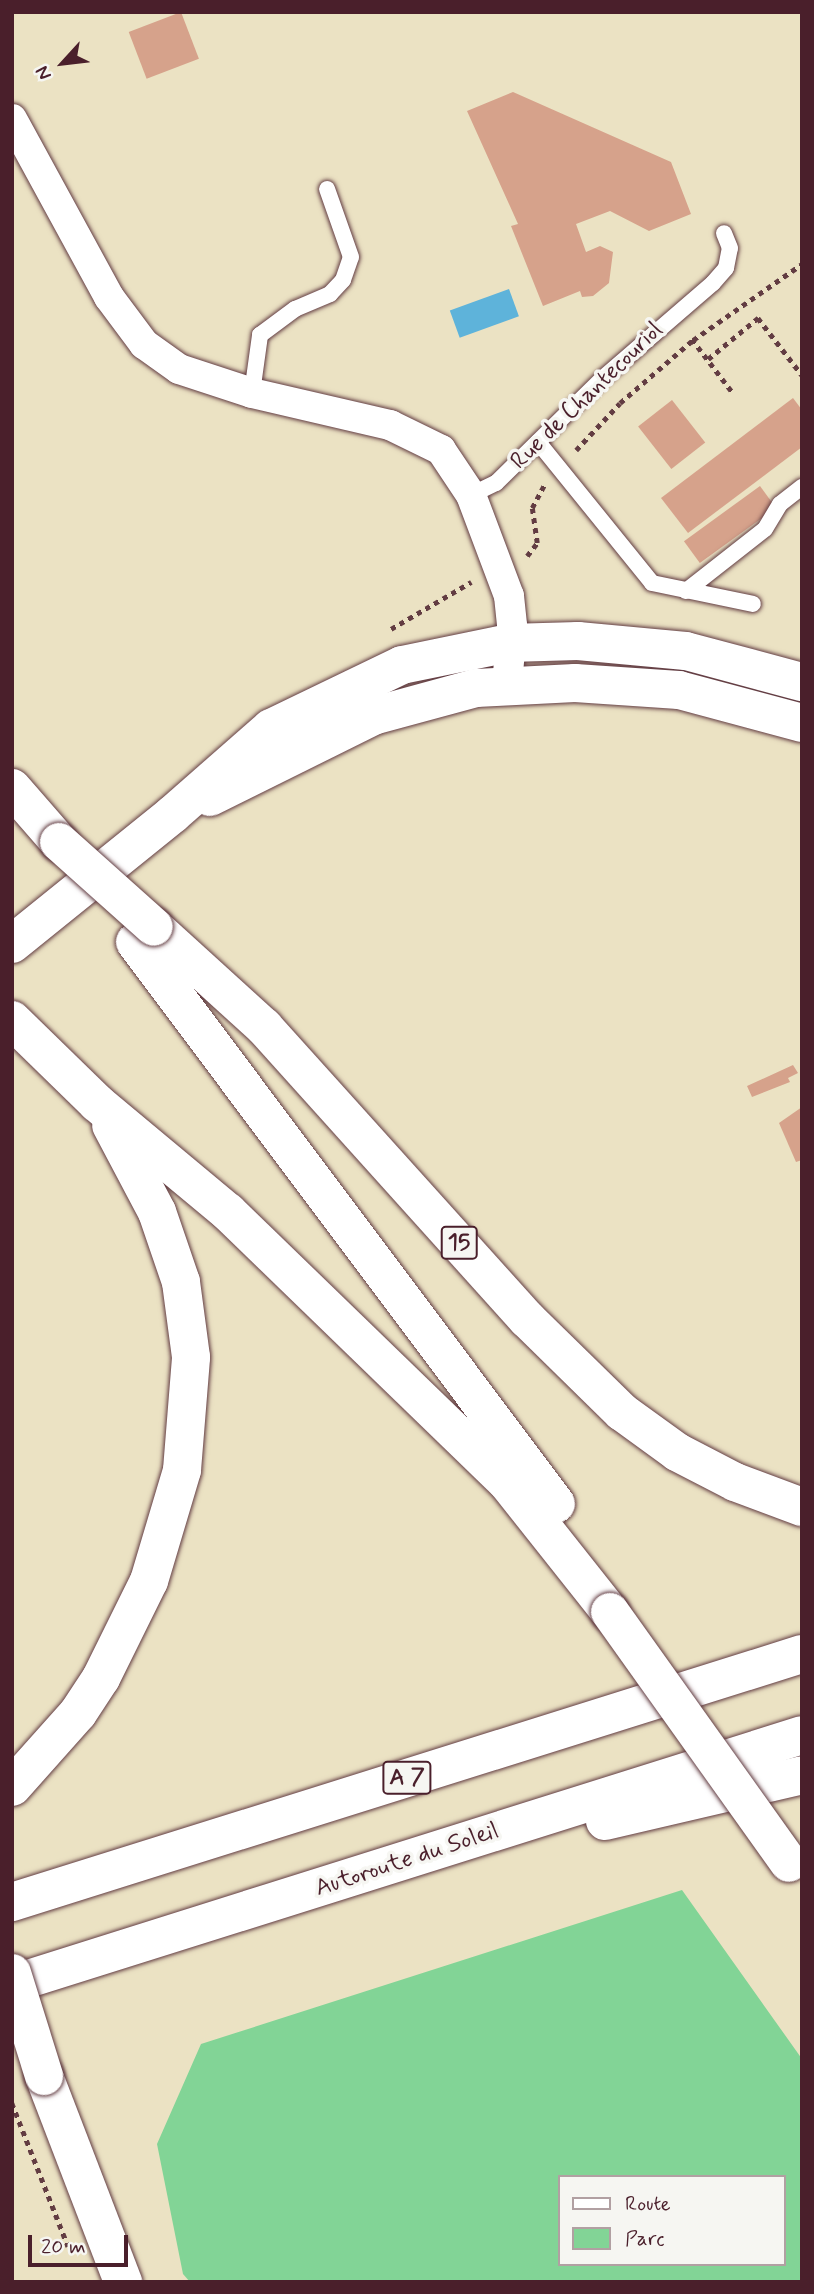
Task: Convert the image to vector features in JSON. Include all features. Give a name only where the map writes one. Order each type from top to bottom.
[{"type":"main road","points":[[12,944],[173,814],[271,728],[306,708],[402,665],[509,643],[578,641],[686,651],[802,681]]},
{"type":"main road","points":[[173,814],[373,716],[440,695],[507,685],[575,683],[679,690],[802,723]]},
{"type":"main road","name":"15","points":[[12,788],[144,934],[264,1027],[527,1319],[622,1412],[677,1452],[735,1482],[802,1507]]},
{"type":"main road","points":[[144,934],[620,1608],[797,1864]]},
{"type":"main road","points":[[18,1026],[97,1103],[228,1212],[506,1481],[620,1608]]},
{"type":"main road","points":[[12,1787],[78,1713],[135,1613],[172,1518],[190,1411],[188,1321],[172,1250],[131,1158],[97,1103]]},
{"type":"main road","name":"A 7","points":[[12,1902],[802,1654]]},
{"type":"main road","name":"Autoroute du Soleil","points":[[12,1984],[802,1735]]},
{"type":"main road","points":[[324,1887],[802,1775]]},
{"type":"main road","points":[[12,1973],[44,2076],[123,2282]]},
{"type":"street","points":[[12,119],[109,297],[144,344],[180,369],[252,393],[415,434],[441,450],[471,495],[510,606],[507,685]]},
{"type":"lane","points":[[252,393],[260,335],[295,309],[330,294],[343,280],[351,257],[327,189]]},
{"type":"lane","name":"Rue de Chantecouriol","points":[[471,495],[496,483],[676,311],[726,268],[730,248],[724,233]]},
{"type":"lane","points":[[538,442],[639,572],[652,583],[753,604]]},
{"type":"lane","points":[[686,591],[765,529],[780,504],[802,487]]},
{"type":"path","points":[[385,633],[498,568],[527,555],[537,543],[532,508],[537,492],[620,403],[693,340],[802,264]]},
{"type":"path","points":[[676,311],[693,340],[733,393]]},
{"type":"path","points":[[708,359],[758,318],[802,375]]},
{"type":"path","points":[[12,2104],[71,2254]]},
{"type":"green space","points":[[682,1890],[802,2059],[802,2282],[190,2282],[183,2274],[157,2144],[201,2044]]},
{"type":"water","points":[[509,289],[519,316],[460,338],[450,311]]},
{"type":"building","points":[[181,12],[199,59],[147,79],[129,32]]},
{"type":"building","points":[[513,92],[671,162],[691,214],[649,231],[610,211],[576,224],[586,252],[600,246],[613,252],[609,283],[593,296],[582,297],[580,291],[543,306],[511,226],[518,224],[467,111]]},
{"type":"building","points":[[793,398],[802,410],[802,447],[688,533],[661,498]]},
{"type":"building","points":[[672,400],[705,443],[671,469],[638,426]]},
{"type":"building","points":[[760,486],[776,508],[700,563],[684,541]]},
{"type":"building","points":[[793,1065],[798,1073],[788,1078],[790,1082],[752,1097],[747,1086]]},
{"type":"building","points":[[802,1107],[802,1160],[796,1162],[779,1123]]}]
